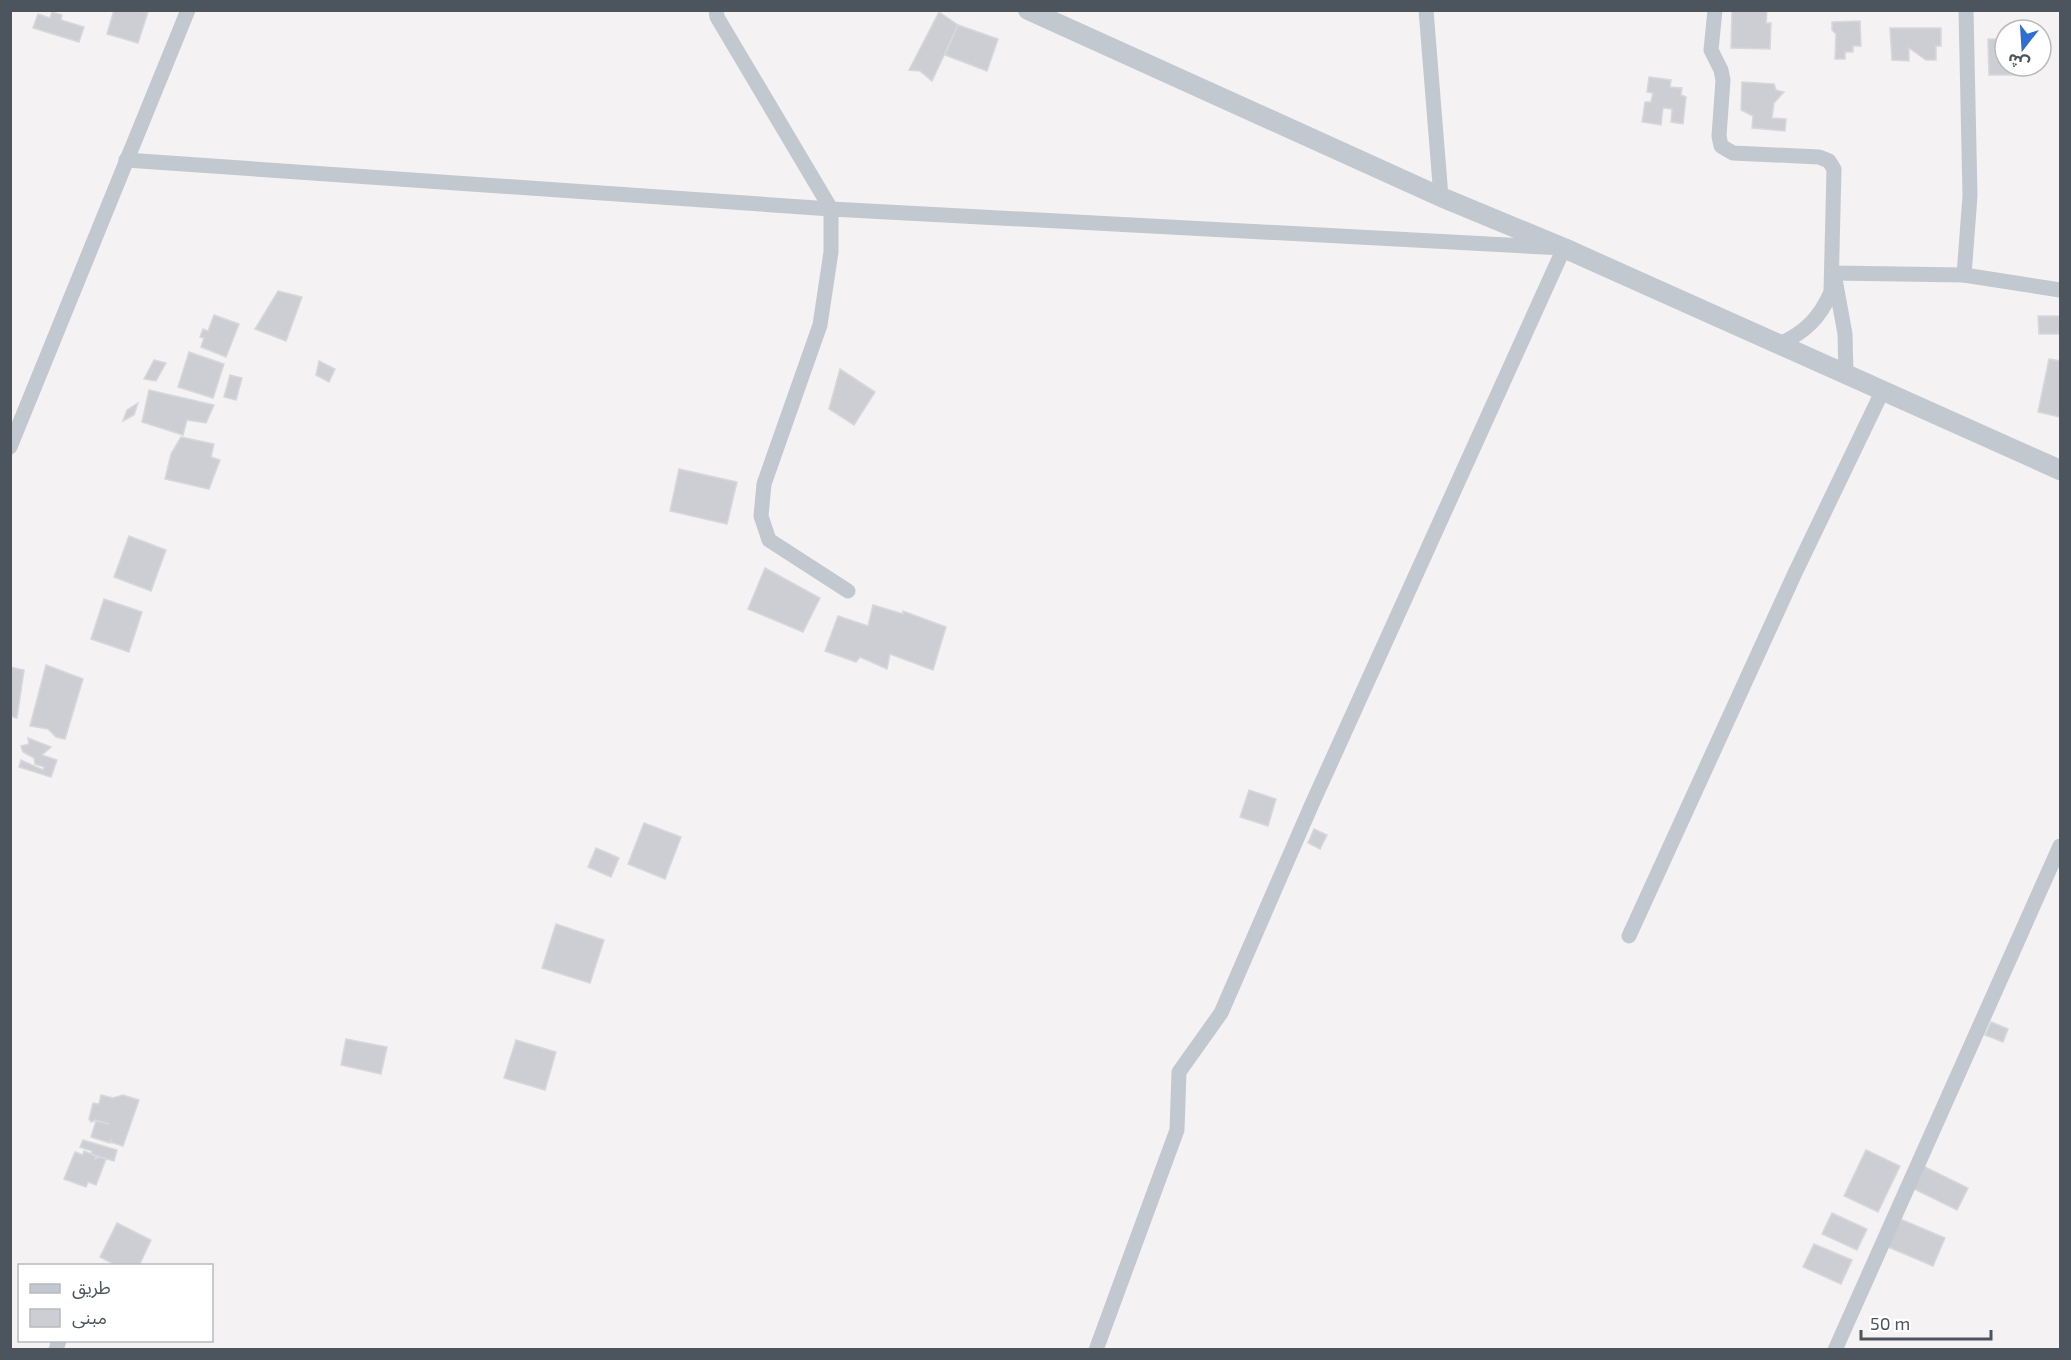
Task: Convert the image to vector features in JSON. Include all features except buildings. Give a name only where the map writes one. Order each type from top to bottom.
[{"type":"street","points":[[716,10],[717,17],[831,209],[831,252],[820,325],[764,484],[761,516],[769,540],[848,591]]},
{"type":"street","points":[[1029,10],[1441,197],[1564,248],[2061,470]]},
{"type":"street","points":[[1426,10],[1441,197]]},
{"type":"street","points":[[1715,10],[1710,42],[1723,75],[1719,136],[1721,146],[1733,153],[1820,157],[1829,161],[1834,169],[1831,292],[1823,310],[1804,330],[1780,344]]},
{"type":"street","points":[[1964,275],[1970,196],[1966,10]]},
{"type":"street","points":[[10,447],[184,12]]},
{"type":"street","points":[[126,160],[831,209],[1564,248]]},
{"type":"street","points":[[1096,1350],[1177,1130],[1179,1072],[1221,1013],[1311,804],[1564,248]]},
{"type":"street","points":[[1833,273],[1964,275],[2061,290]]},
{"type":"street","points":[[1833,273],[1842,314],[1846,374]]},
{"type":"street","points":[[1629,936],[1795,573],[1883,390]]},
{"type":"street","points":[[1835,1350],[2061,846]]}]
